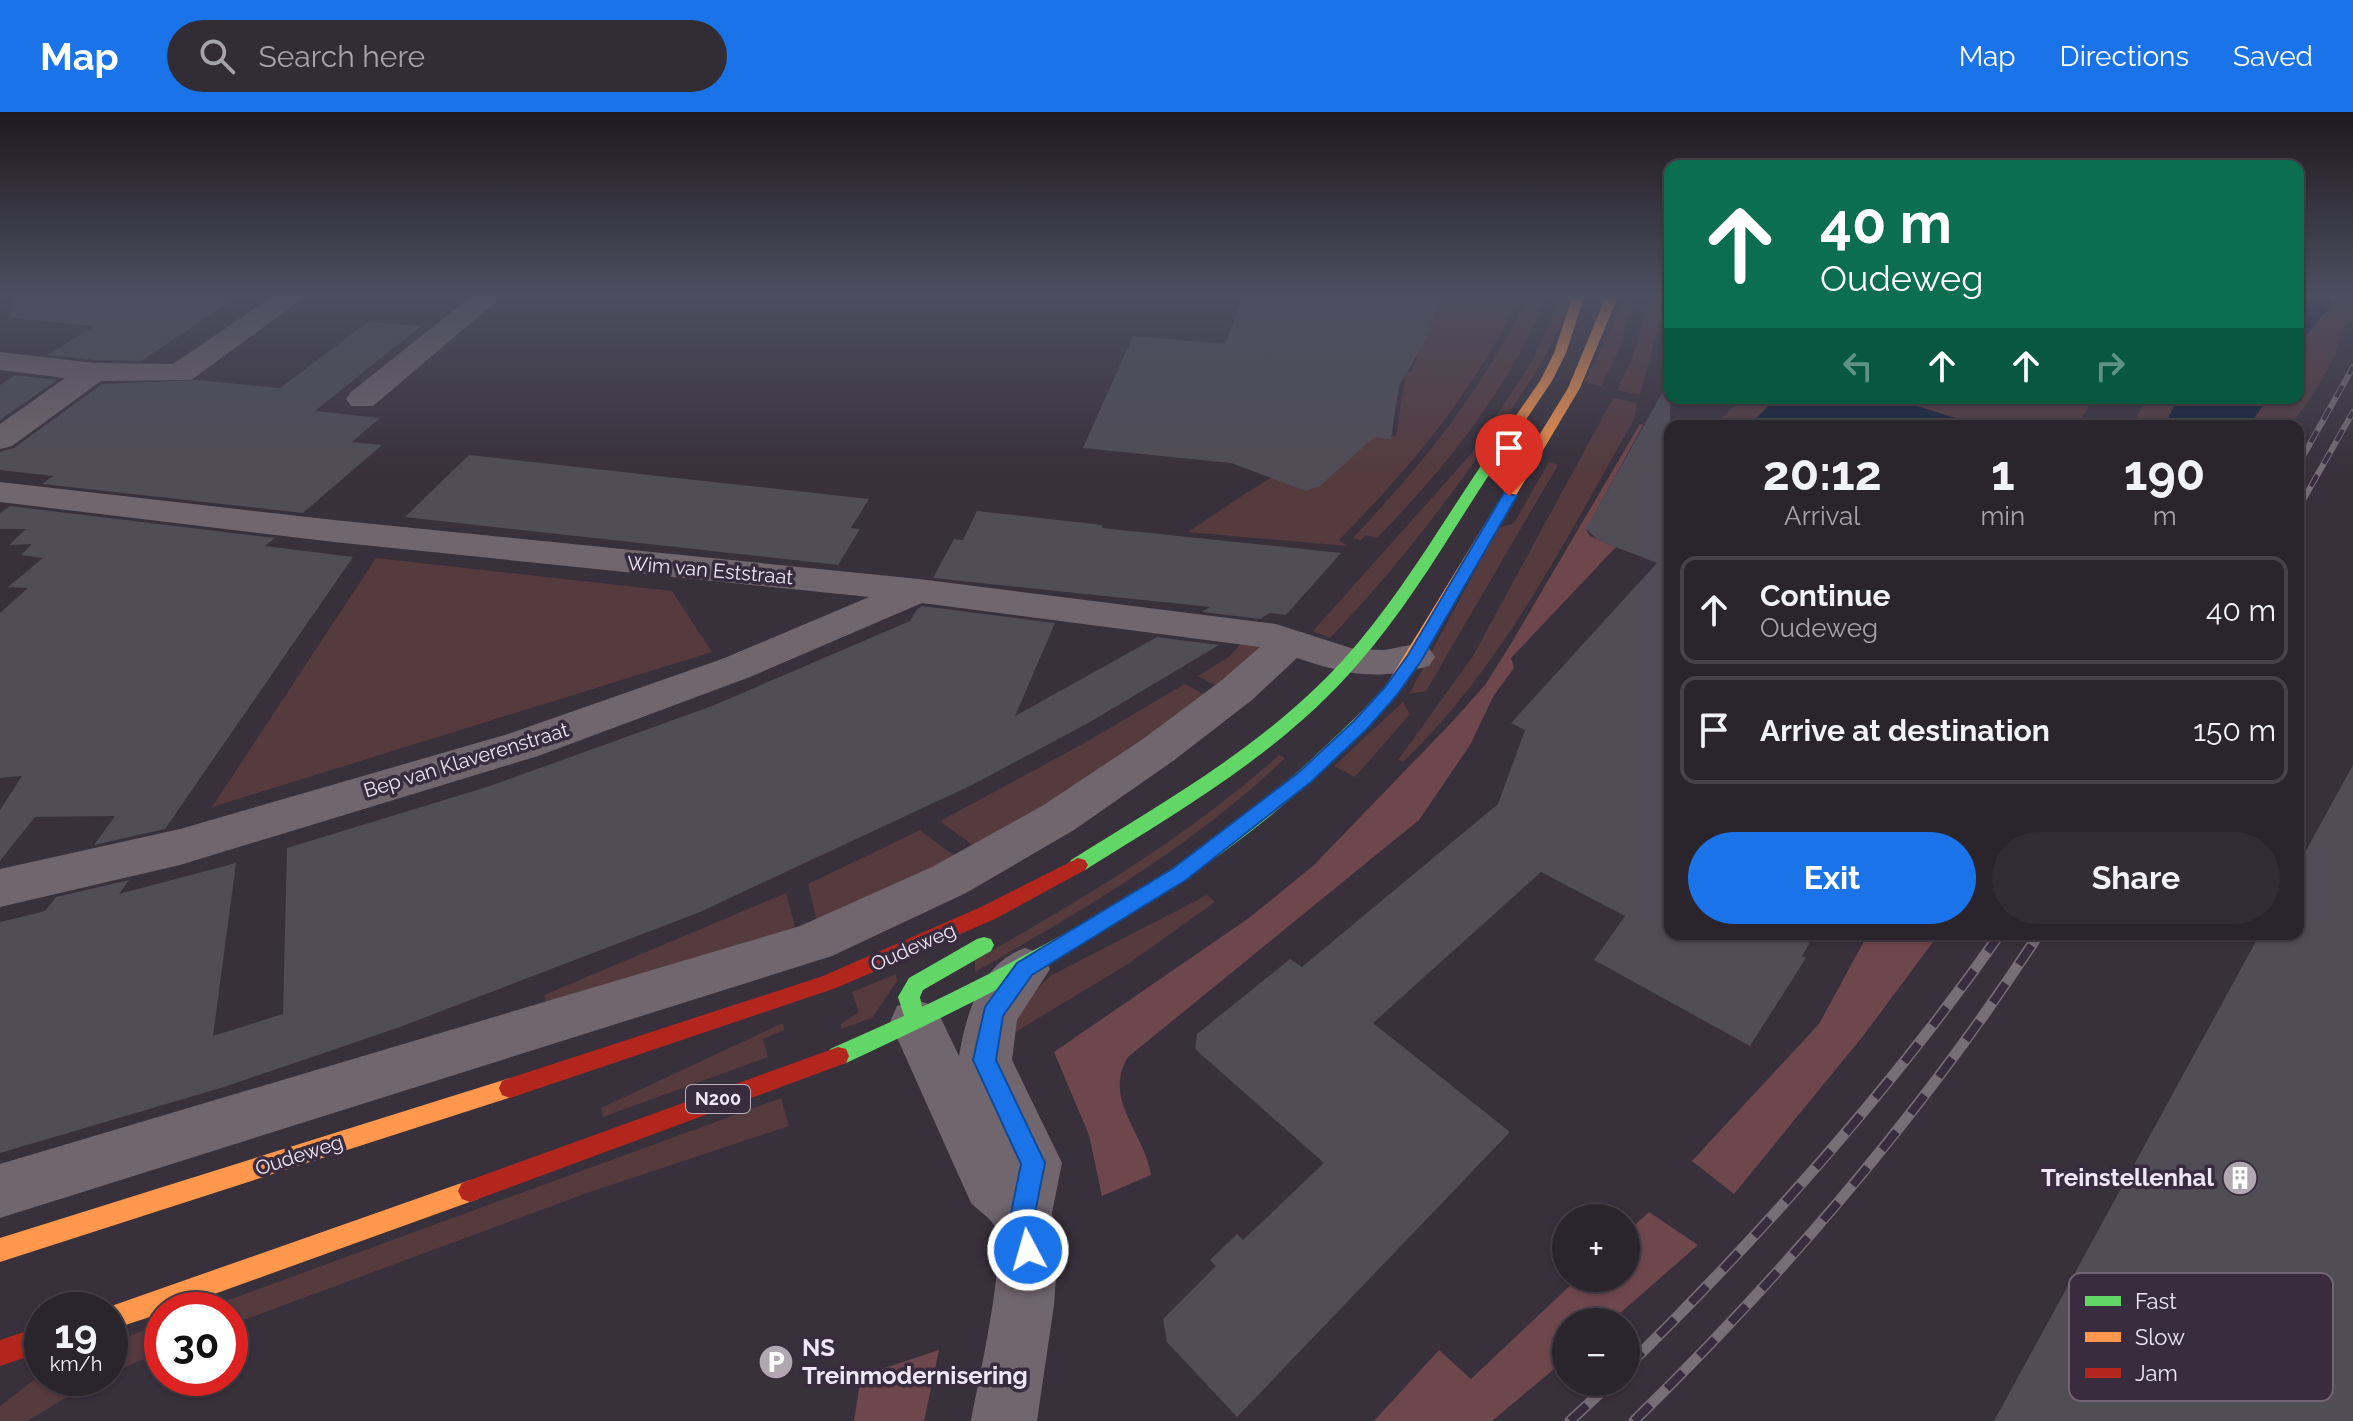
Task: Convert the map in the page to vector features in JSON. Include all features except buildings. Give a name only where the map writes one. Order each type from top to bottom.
[{"type":"main road","name":"Oudeweg","points":[[0,1250],[597,1061],[829,982],[988,913],[1069,871],[1235,766],[1275,736],[1351,662],[1546,381],[1559,355]]},
{"type":"main road","name":"N200","points":[[128,1311],[233,1277],[839,1056],[916,1022],[1011,953],[1179,875],[1241,829],[1334,752],[1391,691],[1415,657],[1574,388],[1588,355]]},
{"type":"main road","points":[[1056,897],[1069,871]]},
{"type":"main road","points":[[916,1022],[909,997],[916,984],[1011,953]]},
{"type":"main road","points":[[0,1353],[24,1345]]},
{"type":"street","points":[[0,361],[94,372],[180,373],[206,355]]},
{"type":"street","points":[[362,399],[416,355]]},
{"type":"street","points":[[0,439],[94,372]]},
{"type":"street","name":"Wim van Eststraat","points":[[0,492],[334,531],[919,591],[1246,633],[1290,642],[1351,662],[1385,663],[1415,657]]},
{"type":"street","name":"Bep van Klaverenstraat","points":[[0,888],[180,847],[523,745],[736,668],[919,591]]},
{"type":"street","points":[[0,1191],[814,942],[949,880],[1058,818],[1158,750],[1237,690],[1290,642]]},
{"type":"street","points":[[1004,1421],[1023,1305],[1028,1250],[1023,1213],[1033,1163],[985,1060],[992,1014],[1011,953]]},
{"type":"street","points":[[916,1022],[992,1184],[1023,1213]]},
{"type":"shaded area","points":[[1418,355],[1488,355],[1463,395],[1417,455],[1339,540],[1347,546],[1188,532],[1260,484],[1316,454],[1344,443],[1396,436],[1406,372],[1411,372]]},
{"type":"shaded area","points":[[1496,355],[1519,355],[1474,424],[1428,483],[1377,538],[1366,535],[1361,540],[1353,538],[1451,423]]},
{"type":"shaded area","points":[[1535,355],[1546,355],[1513,407],[1413,543],[1330,638],[1313,631],[1471,454]]},
{"type":"shaded area","points":[[1598,355],[1617,355],[1601,386],[1585,382]]},
{"type":"shaded area","points":[[1633,355],[1651,355],[1640,395],[1617,390]]},
{"type":"shaded area","points":[[2304,355],[2335,355],[2295,420],[2135,420],[2144,404],[2304,404]]},
{"type":"shaded area","points":[[1613,398],[1637,403],[1634,419],[1557,555],[1472,685],[1403,762],[1398,760],[1473,656]]},
{"type":"shaded area","points":[[1736,404],[1770,404],[1755,420],[1720,420]]},
{"type":"shaded area","points":[[1910,404],[2090,404],[2081,420],[1962,420]]},
{"type":"shaded area","points":[[1640,424],[1643,425],[1586,530],[1590,536],[1616,547],[1511,658],[1514,668],[1494,695],[1470,745],[1419,820],[1128,1057],[1121,1072],[1122,1102],[1151,1175],[1102,1196],[1089,1135],[1054,1052],[1249,918],[1314,865],[1452,722],[1485,685]]},
{"type":"shaded area","points":[[1549,462],[1558,465],[1426,691],[1409,694],[1498,528],[1514,523]]},
{"type":"shaded area","points":[[376,558],[672,591],[712,652],[212,807]]},
{"type":"shaded area","points":[[1243,641],[1261,647],[1222,689],[1198,676],[1230,656]]},
{"type":"shaded area","points":[[1185,684],[1211,698],[980,851],[940,821],[1079,746]]},
{"type":"shaded area","points":[[1403,702],[1410,714],[1355,777],[1334,766]]},
{"type":"shaded area","points":[[1279,755],[1285,758],[1250,790],[1175,848],[1097,900],[975,972],[975,960],[1133,866],[1244,785]]},
{"type":"shaded area","points":[[920,830],[961,861],[818,925],[808,884]]},
{"type":"shaded area","points":[[786,893],[797,934],[549,1011],[544,995]]},
{"type":"shaded area","points":[[1207,895],[1215,902],[1128,964],[1014,1033],[1012,1023],[1037,988],[1052,975]]},
{"type":"shaded area","points":[[1865,940],[1935,940],[1863,1036],[1734,1194],[1692,1161],[1819,1024]]},
{"type":"shaded area","points":[[896,974],[897,981],[872,1018],[841,1029],[841,1024],[859,1012],[852,992]]},
{"type":"shaded area","points":[[783,1023],[784,1030],[763,1039],[768,1057],[603,1117],[601,1108]]},
{"type":"shaded area","points":[[781,1098],[789,1126],[587,1193],[248,1318],[248,1293]]},
{"type":"shaded area","points":[[1649,1212],[1698,1245],[1626,1308],[1552,1308],[1552,1371],[1492,1421],[1374,1421],[1439,1350],[1471,1379],[1563,1292],[1640,1292],[1640,1220]]},
{"type":"shaded area","points":[[144,1331],[144,1359],[128,1366],[128,1336]]},
{"type":"shaded area","points":[[939,1350],[924,1421],[854,1421],[861,1376]]},
{"type":"shaded area","points":[[24,1388],[24,1396],[69,1396],[27,1421],[0,1421],[0,1406]]},
{"type":"water","points":[[1770,404],[1910,404],[1962,420],[1755,420]]},
{"type":"water","points":[[2175,404],[2264,404],[2253,420],[2167,420]]},
{"type":"railway","points":[[2304,454],[2353,367]]},
{"type":"railway","points":[[2304,498],[2353,412]]},
{"type":"railway","points":[[1640,1354],[1823,1160],[1914,1049],[1996,940]]},
{"type":"railway","points":[[1634,1421],[1745,1307],[1850,1189],[1948,1065],[2035,940]]},
{"type":"railway","points":[[1570,1421],[1597,1396]]},
{"type":"traffic: fast","points":[[1078,865],[1221,774],[1256,749],[1320,694],[1388,616],[1489,464]]},
{"type":"traffic: fast","points":[[838,1056],[979,990],[1049,953],[1182,872],[1245,826],[1305,776],[1361,722]]},
{"type":"traffic: fast","points":[[916,1022],[909,997],[916,984],[984,945]]},
{"type":"traffic: slow","points":[[1489,464],[1546,381],[1559,355]]},
{"type":"traffic: slow","points":[[1361,722],[1391,691],[1574,388],[1588,355]]},
{"type":"traffic: slow","points":[[0,1250],[510,1088]]},
{"type":"traffic: slow","points":[[128,1311],[233,1277],[470,1191]]},
{"type":"traffic: jam","points":[[510,1088],[829,982],[988,913],[1078,865]]},
{"type":"traffic: jam","points":[[470,1191],[838,1056]]},
{"type":"traffic: jam","points":[[0,1353],[24,1345]]},
{"type":"place","name":"Treinstellenhal","points":[[2240,1178]]},
{"type":"place","name":"NS Treinmodernisering","points":[[776,1362]]},
{"type":"route","points":[[1028,1250],[1023,1213],[1033,1163],[985,1060],[992,1014],[1025,969],[1179,875],[1325,760],[1360,725],[1391,691],[1415,657],[1509,496]]}]
